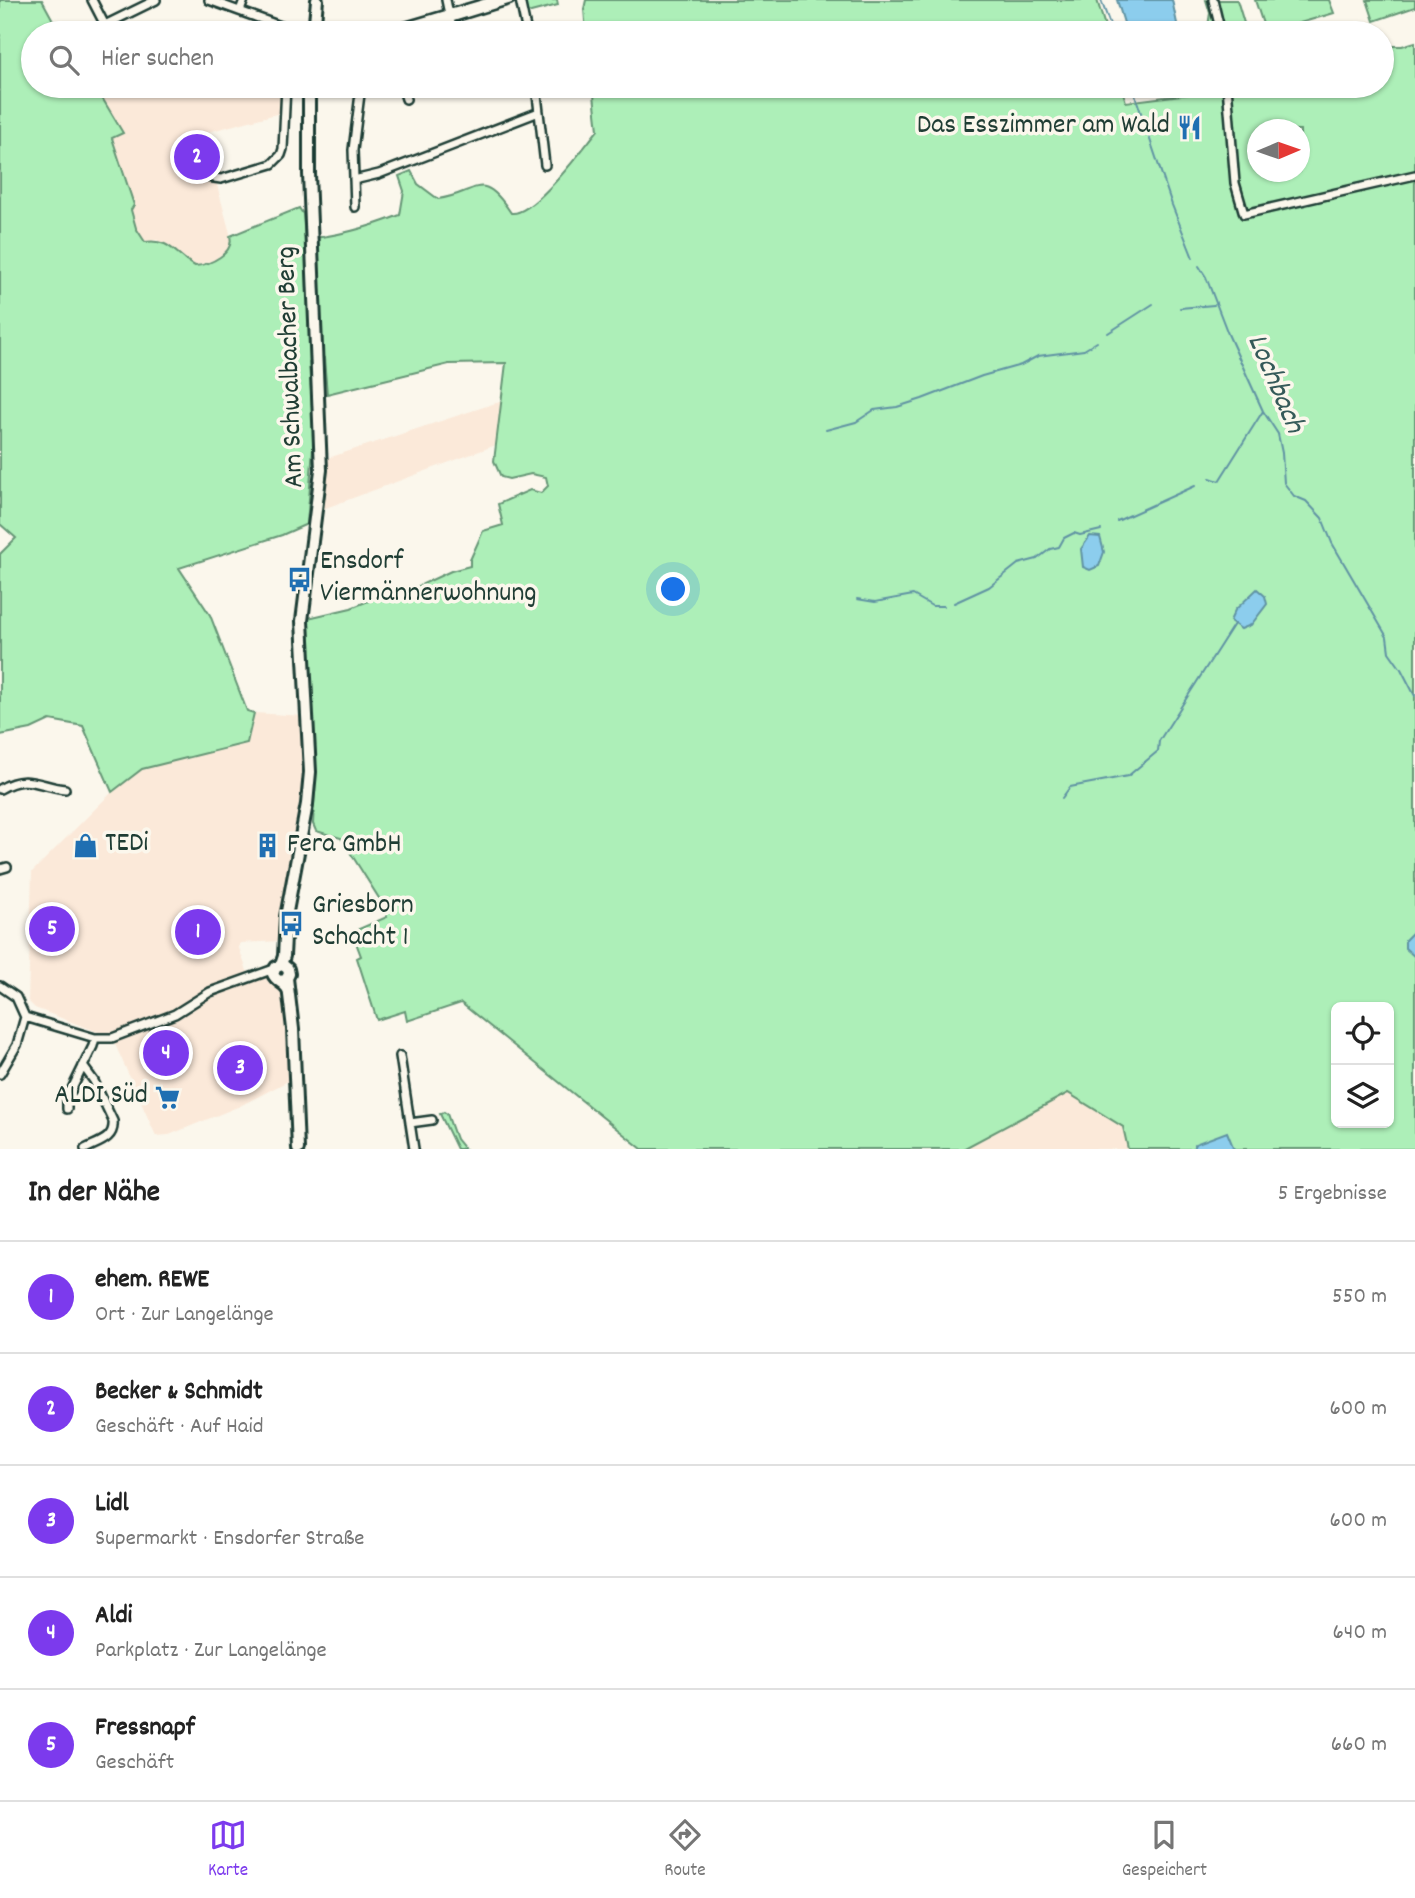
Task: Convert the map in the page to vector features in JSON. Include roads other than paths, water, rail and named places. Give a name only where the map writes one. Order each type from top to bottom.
[{"type":"main road","points":[[316,21],[317,0]]},
{"type":"main road","name":"Am Schwalbacher Berg","points":[[281,973],[286,917],[307,804],[310,772],[302,621],[321,470],[309,174],[309,98]]},
{"type":"main road","points":[[281,973],[289,992],[298,1149]]},
{"type":"street","points":[[92,0],[102,21]]},
{"type":"street","points":[[112,21],[156,0]]},
{"type":"street","points":[[209,0],[262,21]]},
{"type":"street","points":[[240,11],[244,0]]},
{"type":"street","points":[[446,0],[451,21]]},
{"type":"street","points":[[438,21],[495,0]]},
{"type":"street","points":[[432,21],[510,0]]},
{"type":"street","points":[[520,0],[524,21]]},
{"type":"street","points":[[1213,0],[1218,21]]},
{"type":"street","points":[[207,177],[221,179],[278,160],[283,149],[285,98]]},
{"type":"street","points":[[355,207],[354,128],[360,98]]},
{"type":"street","points":[[537,98],[545,165]]},
{"type":"street","points":[[1228,98],[1235,183],[1244,214],[1415,175]]},
{"type":"street","points":[[354,180],[379,174],[539,112]]},
{"type":"street","points":[[0,789],[15,782],[30,780],[65,789]]},
{"type":"street","points":[[25,1017],[103,1039],[126,1035],[175,1014],[202,995],[249,977],[281,973]]},
{"type":"street","points":[[0,986],[16,997],[25,1017],[17,1045],[0,1074]]},
{"type":"street","points":[[66,1110],[67,1099],[95,1038]]},
{"type":"street","points":[[400,1056],[414,1149]]},
{"type":"street","points":[[83,1066],[94,1081],[114,1128],[109,1137],[85,1149]]},
{"type":"street","points":[[410,1123],[432,1120]]},
{"type":"water","points":[[1117,0],[1172,0],[1176,21],[1123,21]]},
{"type":"water","points":[[1090,536],[1100,537],[1104,552],[1099,566],[1090,570],[1083,567],[1081,549]]},
{"type":"water","points":[[1257,589],[1265,596],[1267,604],[1251,625],[1241,629],[1230,621],[1235,610]]},
{"type":"water","points":[[1415,930],[1415,957],[1405,948],[1405,940]]},
{"type":"water","points":[[1227,1132],[1234,1149],[1193,1149],[1195,1144]]},
{"type":"waterway","name":"Lochbach","points":[[1101,0],[1109,21]]},
{"type":"waterway","name":"Lochbach","points":[[1136,98],[1193,258]]},
{"type":"waterway","name":"Lochbach","points":[[1199,266],[1263,411],[1278,434],[1284,483],[1294,496],[1306,501],[1322,518],[1332,543],[1387,637],[1389,652],[1415,696]]},
{"type":"waterway","points":[[1108,333],[1153,304]]},
{"type":"waterway","points":[[1180,308],[1214,305]]},
{"type":"waterway","points":[[826,430],[856,422],[874,410],[897,407],[922,399],[982,376],[1021,365],[1038,356],[1084,350],[1097,342]]},
{"type":"waterway","points":[[1210,478],[1219,481],[1263,411]]},
{"type":"waterway","points":[[1117,521],[1195,486]]},
{"type":"waterway","points":[[954,603],[989,587],[1018,564],[1037,559],[1050,549],[1059,547],[1064,538],[1074,533],[1080,535],[1101,530]]},
{"type":"waterway","points":[[857,599],[875,602],[913,595],[932,606],[944,606]]},
{"type":"waterway","points":[[1062,798],[1070,787],[1128,776],[1158,751],[1159,741],[1234,624]]},
{"type":"place","name":"Das Esszimmer am Wald","points":[[1190,127]]},
{"type":"place","name":"Becker & Schmidt","points":[[197,157]]},
{"type":"place","name":"Ensdorf Viermännerwohnung","points":[[300,579]]},
{"type":"place","name":"TEDi","points":[[85,845]]},
{"type":"place","name":"Fera GmbH","points":[[267,846]]},
{"type":"place","name":"Griesborn Schacht 1","points":[[292,923]]},
{"type":"place","name":"Fressnapf","points":[[52,929]]},
{"type":"place","name":"ehem. REWE","points":[[198,932]]},
{"type":"place","name":"Aldi","points":[[166,1053]]},
{"type":"place","name":"Lidl","points":[[240,1068]]},
{"type":"place","name":"ALDI Süd","points":[[168,1097]]}]
